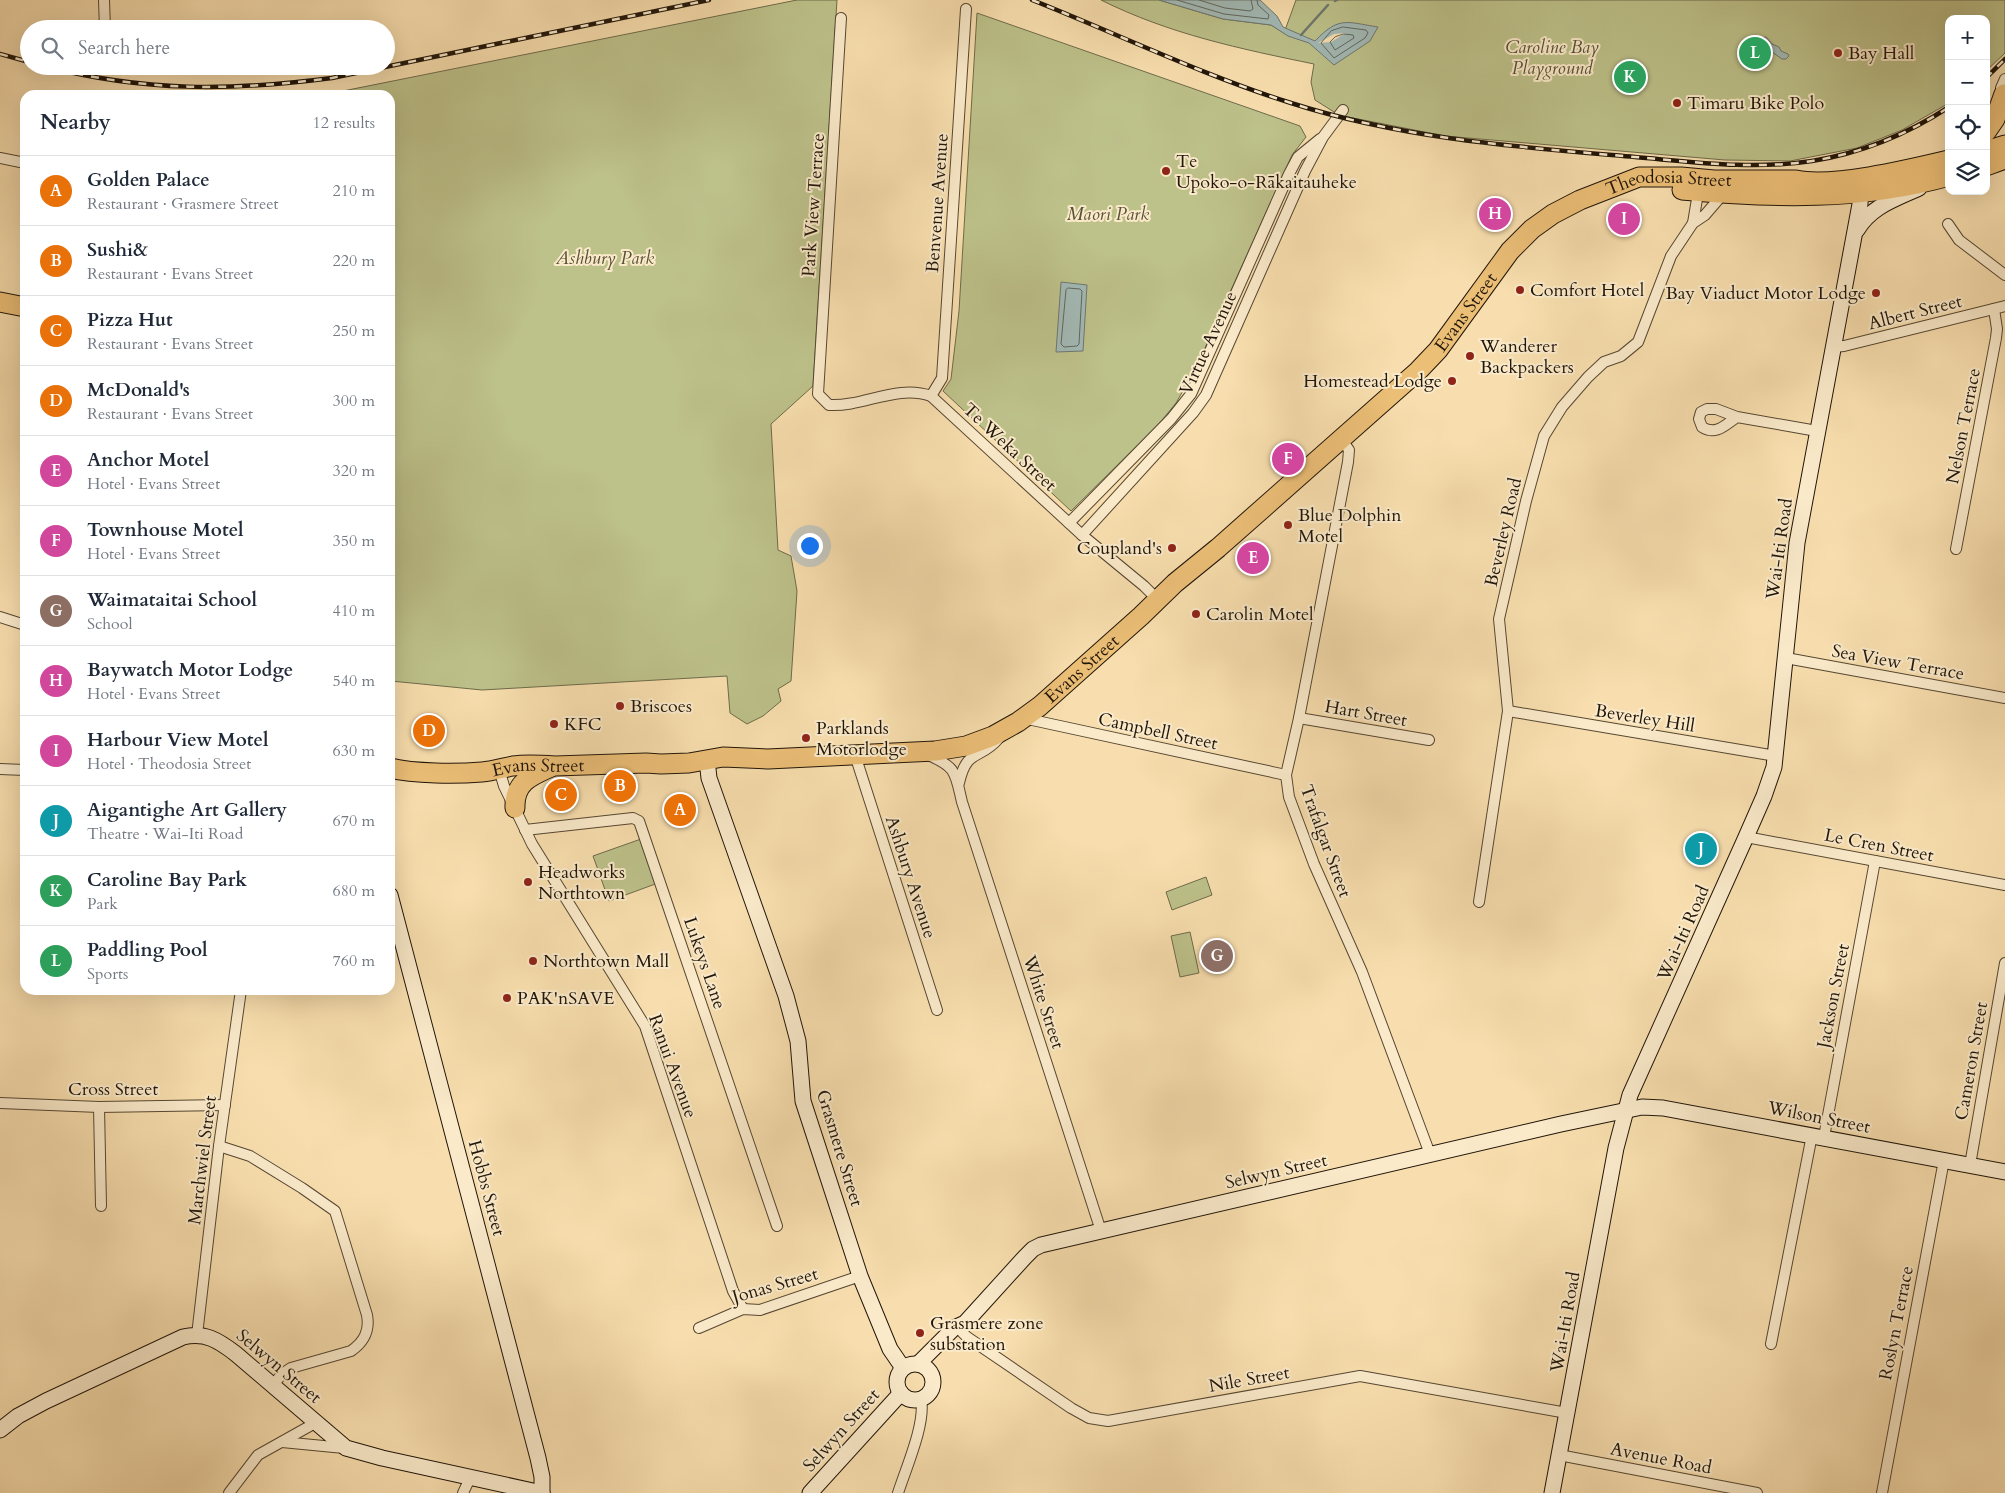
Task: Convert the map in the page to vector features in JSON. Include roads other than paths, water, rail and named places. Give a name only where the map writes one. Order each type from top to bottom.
[{"type":"highway","points":[[1990,127],[1995,120],[2005,90]]},
{"type":"highway","points":[[1990,150],[2005,146]]},
{"type":"highway","points":[[1990,165],[2005,159]]},
{"type":"highway","name":"Theodosia Street","points":[[1609,189],[1639,177],[1681,177],[1714,180],[1796,180],[1861,185],[1945,161]]},
{"type":"highway","name":"Theodosia Street","points":[[1609,189],[1665,188],[1723,194],[1790,197],[1861,185],[1942,178]]},
{"type":"highway","name":"Evans Street","points":[[395,769],[454,773],[499,770],[513,766],[541,764],[555,766],[661,764],[723,758],[768,759],[920,752],[966,746],[980,742],[1023,718],[1175,583],[1342,440],[1438,350],[1520,240],[1566,207],[1609,189]]},
{"type":"highway","points":[[0,302],[20,306]]},
{"type":"highway","points":[[515,808],[514,799],[520,784],[535,774],[555,766]]},
{"type":"street","points":[[104,0],[105,20]]},
{"type":"street","name":"Benvenue Avenue","points":[[931,396],[942,378],[966,9]]},
{"type":"street","name":"Park View Terrace","points":[[841,18],[818,394],[829,405],[843,406],[897,392],[919,392],[931,396]]},
{"type":"street","name":"Virtue Avenue","points":[[1082,536],[1193,413],[1206,395],[1259,271],[1305,171],[1322,137],[1343,110]]},
{"type":"street","name":"Virtue Avenue","points":[[1069,524],[1171,419],[1191,394],[1288,174],[1298,157],[1322,137]]},
{"type":"street","points":[[0,158],[20,163]]},
{"type":"street","points":[[1853,237],[1863,219],[1878,207],[1942,178]]},
{"type":"street","name":"Wai-Iti Road","points":[[1552,1493],[1616,1148],[1633,1088],[1770,782],[1776,756],[1797,543],[1861,185]]},
{"type":"street","name":"Beverley Road","points":[[1690,190],[1697,199],[1693,223]]},
{"type":"street","name":"Beverley Road","points":[[1479,902],[1508,711],[1499,619],[1526,501],[1544,436],[1562,407],[1588,377],[1604,362],[1621,356],[1638,342],[1671,256],[1693,223],[1705,215],[1723,194]]},
{"type":"street","points":[[1948,224],[1959,240],[2005,276]]},
{"type":"street","name":"Albert Street","points":[[1832,347],[1844,346],[2005,306]]},
{"type":"street","name":"Nelson Terrace","points":[[1956,549],[1996,338],[1994,309]]},
{"type":"street","name":"Te Weka Street","points":[[931,396],[1082,536],[1144,586],[1158,600]]},
{"type":"street","points":[[1737,417],[1817,431]]},
{"type":"street","name":"Trafalgar Street","points":[[1342,440],[1349,450],[1348,462],[1299,718],[1286,775],[1289,797],[1314,864],[1362,972],[1430,1154]]},
{"type":"street","points":[[0,617],[20,623]]},
{"type":"street","name":"Sea View Terrace","points":[[1786,658],[2005,698]]},
{"type":"street","name":"Beverley Hill","points":[[1508,711],[1776,756]]},
{"type":"street","name":"Campbell Street","points":[[1023,718],[1286,775]]},
{"type":"street","name":"Hart Street","points":[[1299,718],[1429,740]]},
{"type":"street","points":[[959,782],[963,766],[967,760],[990,748],[1005,729]]},
{"type":"street","name":"White Street","points":[[920,752],[947,763],[959,782],[962,802],[1101,1230]]},
{"type":"street","name":"Ashbury Avenue","points":[[855,755],[937,1010]]},
{"type":"street","name":"Grasmere Street","points":[[707,760],[711,786],[786,996],[798,1041],[802,1101],[860,1276],[890,1349],[903,1368]]},
{"type":"street","points":[[0,769],[20,770]]},
{"type":"street","name":"Ranui Avenue","points":[[499,770],[504,786],[525,830],[644,1026],[733,1291],[743,1309]]},
{"type":"street","name":"Lukeys Lane","points":[[525,830],[633,818],[639,820],[777,1226]]},
{"type":"street","name":"Le Cren Street","points":[[1746,837],[2005,885]]},
{"type":"street","name":"Jackson Street","points":[[1771,1344],[1818,1136],[1875,861]]},
{"type":"street","name":"Hobbs Street","points":[[395,914],[538,1458],[542,1477],[542,1493]]},
{"type":"street","name":"Cameron Street","points":[[1970,1165],[2005,963]]},
{"type":"street","name":"Marchwiel Street","points":[[197,1335],[219,1146],[239,995]]},
{"type":"street","name":"Cross Street","points":[[0,1103],[99,1106],[225,1105]]},
{"type":"street","points":[[99,1106],[101,1206]]},
{"type":"street","name":"Wilson Street","points":[[1626,1111],[1642,1107],[1654,1107],[2005,1172]]},
{"type":"street","name":"Selwyn Street","points":[[923,1366],[964,1327],[1033,1249],[1050,1242],[1561,1124],[1626,1111]]},
{"type":"street","points":[[219,1146],[250,1156],[335,1211],[367,1315],[367,1332],[358,1346],[346,1353],[291,1368],[282,1374],[273,1385]]},
{"type":"street","name":"Roslyn Terrace","points":[[1882,1493],[1944,1160]]},
{"type":"street","name":"Jonas Street","points":[[699,1328],[743,1309],[760,1310],[860,1276]]},
{"type":"street","name":"Nile Street","points":[[964,1327],[967,1338],[1071,1408],[1090,1418],[1108,1421],[1360,1376],[1567,1413]]},
{"type":"street","points":[[0,1430],[18,1416],[46,1401],[182,1337],[197,1335]]},
{"type":"street","name":"Selwyn Street","points":[[197,1335],[218,1340],[346,1448],[363,1454],[542,1493]]},
{"type":"street","points":[[913,1364],[923,1366],[933,1380],[930,1392],[921,1399],[910,1399],[901,1393],[898,1388],[898,1377],[903,1368],[913,1364]]},
{"type":"street","name":"Selwyn Street","points":[[810,1493],[901,1393]]},
{"type":"street","points":[[898,1493],[920,1424],[921,1399]]},
{"type":"street","points":[[229,1493],[258,1455],[317,1422]]},
{"type":"street","points":[[281,1442],[346,1448]]},
{"type":"street","name":"Avenue Road","points":[[1559,1455],[1757,1493]]},
{"type":"street","points":[[463,1493],[470,1478]]},
{"type":"water","points":[[1159,0],[1260,0],[1277,16],[1283,27],[1315,41],[1337,24],[1350,23],[1378,27],[1370,41],[1334,65],[1309,43],[1288,36],[1271,25],[1223,19]]},
{"type":"water","points":[[1766,37],[1772,44],[1779,47],[1781,51],[1789,56],[1786,59],[1782,59],[1769,50],[1756,66],[1751,65],[1744,59],[1744,52],[1756,39]]},
{"type":"water","points":[[1061,282],[1087,285],[1083,351],[1056,352]]},
{"type":"waterway","points":[[1301,35],[1328,5]]},
{"type":"railway","points":[[395,65],[709,0]]},
{"type":"railway","points":[[1032,0],[1225,80],[1291,103],[1376,125],[1462,140],[1701,163],[1790,164],[1830,158],[1866,148],[1900,134],[1945,110]]},
{"type":"railway","points":[[0,54],[20,60]]},
{"type":"railway","points":[[1990,74],[2005,59]]},
{"type":"railway","points":[[81,75],[152,85],[188,87],[258,85],[346,75]]},
{"type":"place","name":"Paddling Pool","points":[[1755,53]]},
{"type":"place","name":"Bay Hall","points":[[1838,53]]},
{"type":"place","name":"Caroline Bay Park","points":[[1630,77]]},
{"type":"place","name":"Timaru Bike Polo","points":[[1677,103]]},
{"type":"place","name":"Te Upoko-o-Rākaitauheke","points":[[1166,171]]},
{"type":"place","name":"Baywatch Motor Lodge","points":[[1495,214]]},
{"type":"place","name":"Harbour View Motel","points":[[1624,219]]},
{"type":"place","name":"Comfort Hotel","points":[[1520,290]]},
{"type":"place","name":"Bay Viaduct Motor Lodge","points":[[1876,293]]},
{"type":"place","name":"Wanderer Backpackers","points":[[1470,356]]},
{"type":"place","name":"Homestead Lodge","points":[[1452,381]]},
{"type":"place","name":"Townhouse Motel","points":[[1288,459]]},
{"type":"place","name":"Blue Dolphin Motel","points":[[1288,525]]},
{"type":"place","name":"Coupland's","points":[[1172,548]]},
{"type":"place","name":"Anchor Motel","points":[[1253,558]]},
{"type":"place","name":"Carolin Motel","points":[[1196,614]]},
{"type":"place","name":"Briscoes","points":[[620,706]]},
{"type":"place","name":"KFC","points":[[554,724]]},
{"type":"place","name":"McDonald's","points":[[429,731]]},
{"type":"place","name":"Parklands Motorlodge","points":[[806,738]]},
{"type":"place","name":"Sushi&","points":[[620,786]]},
{"type":"place","name":"Pizza Hut","points":[[561,795]]},
{"type":"place","name":"Golden Palace","points":[[680,810]]},
{"type":"place","name":"Aigantighe Art Gallery","points":[[1701,849]]},
{"type":"place","name":"Headworks Northtown","points":[[528,882]]},
{"type":"place","name":"Waimataitai School","points":[[1217,956]]},
{"type":"place","name":"Northtown Mall","points":[[533,961]]},
{"type":"place","name":"PAK'nSAVE","points":[[507,998]]},
{"type":"place","name":"Grasmere zone substation","points":[[920,1333]]},
{"type":"park label","name":"Caroline Bay Playground","points":[[1552,57]]},
{"type":"park label","name":"Maori Park","points":[[1108,214]]},
{"type":"park label","name":"Ashbury Park","points":[[605,258]]}]
